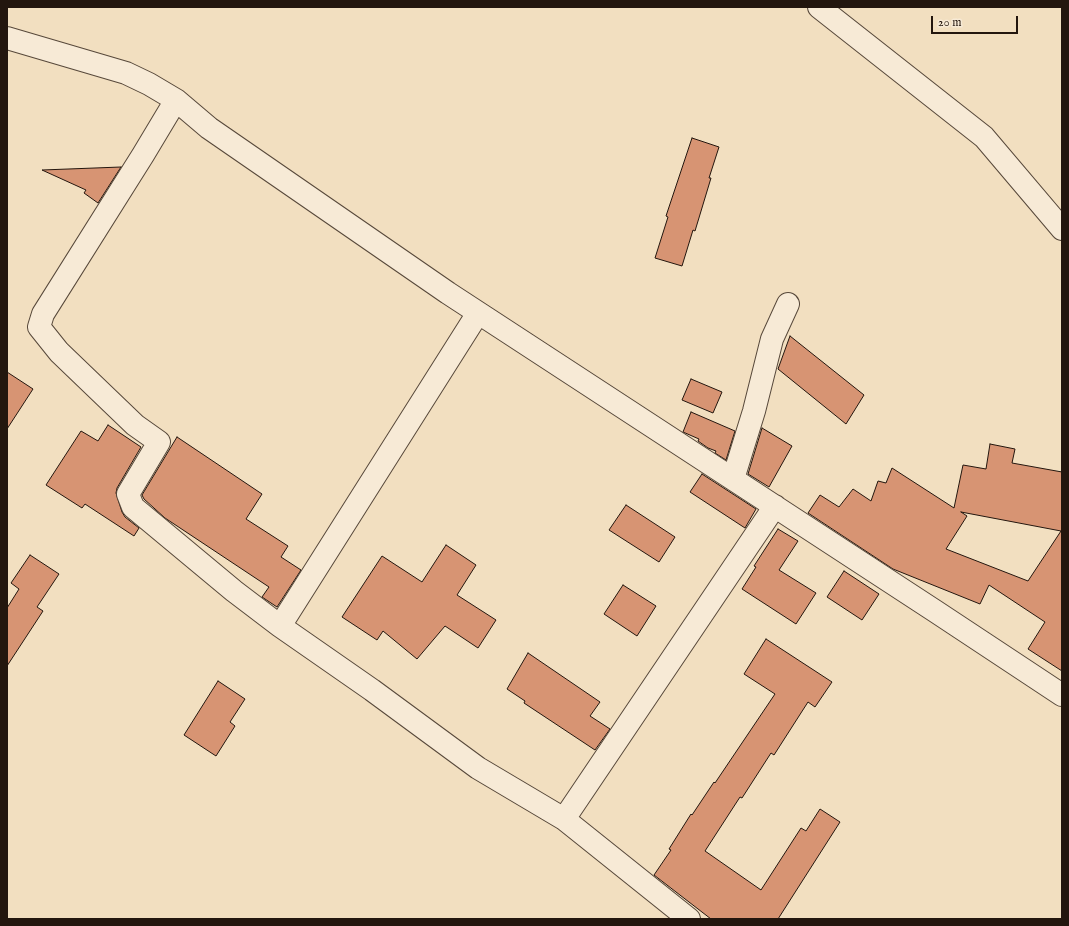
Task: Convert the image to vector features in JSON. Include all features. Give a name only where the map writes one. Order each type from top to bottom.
[{"type":"street","points":[[819,7],[984,138],[1062,229]]},
{"type":"street","points":[[7,38],[126,73],[149,84],[176,100],[209,128],[478,313],[1062,695]]},
{"type":"street","points":[[176,100],[43,314],[39,327],[59,352],[135,425],[159,442],[128,494],[133,506],[234,591],[280,626],[372,690],[478,768],[564,820],[689,919]]},
{"type":"street","points":[[733,479],[754,411],[772,339],[788,304]]},
{"type":"street","points":[[280,626],[478,313]]},
{"type":"street","points":[[564,820],[775,506]]},
{"type":"building","points":[[692,138],[719,147],[695,231],[693,230],[682,266],[655,258],[668,217],[666,216]]},
{"type":"building","points":[[121,167],[98,203],[84,193],[86,190],[42,170]]},
{"type":"building","points":[[790,336],[864,395],[846,424],[778,369]]},
{"type":"building","points":[[7,372],[33,389],[7,429]]},
{"type":"building","points":[[691,379],[722,392],[713,413],[682,400]]},
{"type":"building","points":[[691,412],[735,431],[726,460],[715,453],[716,451],[708,448],[698,441],[699,439],[683,432]]},
{"type":"building","points":[[108,425],[141,447],[117,488],[116,493],[125,517],[139,528],[134,536],[85,504],[82,508],[46,485],[81,431],[98,441]]},
{"type":"building","points":[[762,428],[792,446],[769,487],[748,474]]},
{"type":"building","points":[[177,437],[262,494],[246,519],[288,546],[281,557],[301,570],[277,607],[262,597],[269,587],[165,518],[144,499],[142,495]]},
{"type":"building","points":[[990,444],[1015,449],[1012,463],[1062,472],[1062,671],[1028,649],[1045,622],[989,585],[980,604],[893,569],[808,513],[820,495],[839,507],[853,489],[871,501],[878,481],[886,483],[892,468],[954,508],[963,465],[986,469]],"holes":[[[961,512],[1061,531],[1028,581],[946,549],[967,516]]]},
{"type":"building","points":[[702,474],[756,509],[745,528],[690,492]]},
{"type":"building","points":[[626,505],[675,537],[659,562],[609,530]]},
{"type":"building","points":[[778,529],[798,541],[779,570],[816,593],[796,624],[742,589],[756,567],[754,566]]},
{"type":"building","points":[[446,545],[476,565],[457,595],[496,620],[478,648],[445,626],[417,659],[383,631],[377,640],[342,617],[382,556],[422,582]]},
{"type":"building","points":[[30,555],[59,574],[37,607],[43,611],[7,666],[7,608],[19,589],[11,583]]},
{"type":"building","points":[[844,571],[879,594],[862,620],[827,597]]},
{"type":"building","points":[[623,585],[656,606],[637,636],[604,614]]},
{"type":"building","points":[[766,639],[832,682],[815,707],[808,702],[774,755],[771,753],[705,851],[761,890],[801,828],[806,831],[820,809],[840,822],[778,919],[711,919],[654,875],[671,850],[669,849],[691,814],[692,815],[714,782],[715,783],[775,694],[744,674]]},
{"type":"building","points":[[528,653],[600,702],[590,716],[610,729],[595,750],[524,703],[525,701],[507,689]]},
{"type":"building","points":[[218,681],[245,699],[230,722],[235,726],[216,756],[184,735]]}]
